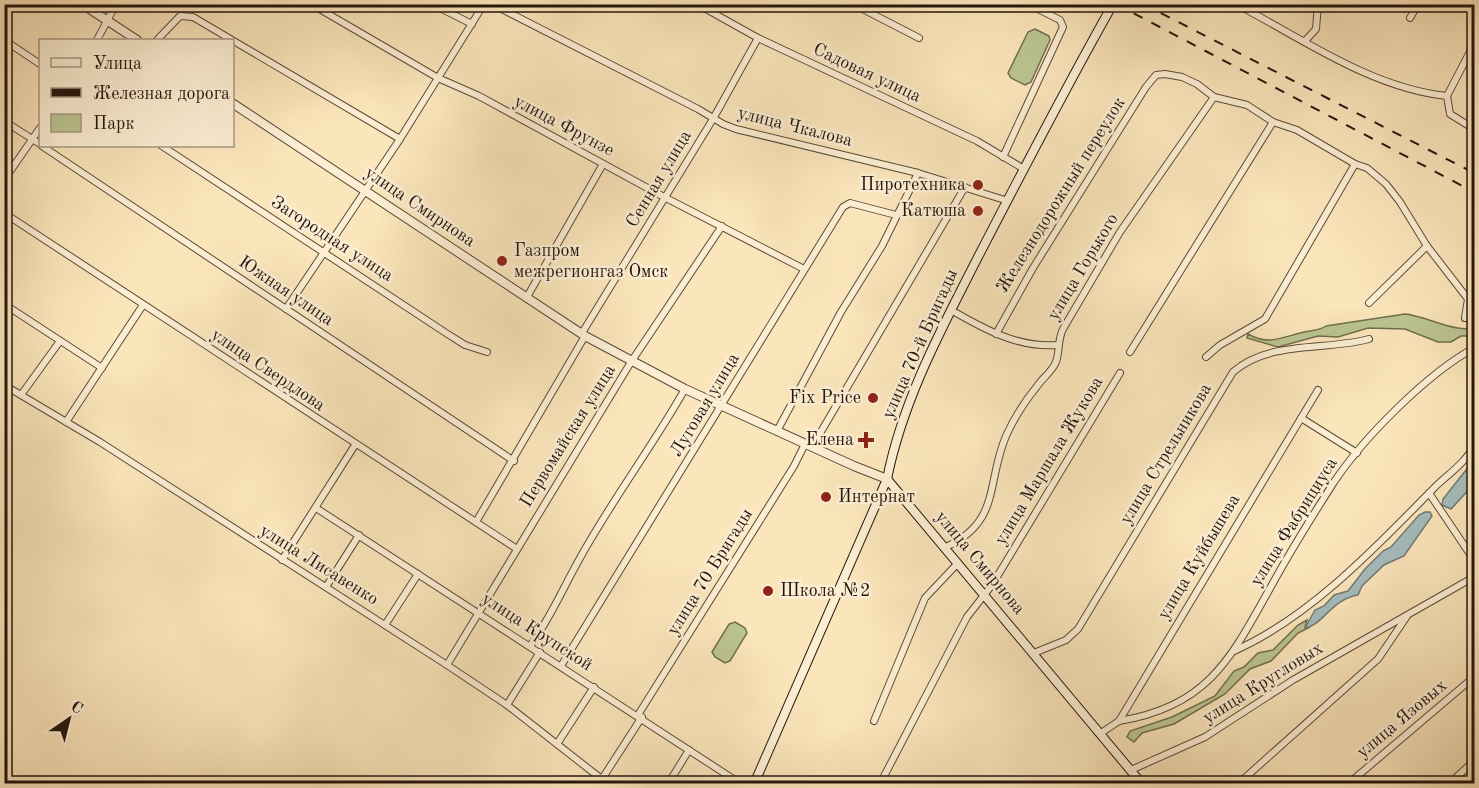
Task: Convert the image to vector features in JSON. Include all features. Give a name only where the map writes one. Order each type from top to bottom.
[{"type":"main road","name":"улица 70-й Бригады","points":[[754,783],[888,479],[903,418],[951,310],[1113,4]]},
{"type":"main road","name":"улица Смирнова","points":[[888,479],[1142,783]]},
{"type":"street","points":[[82,4],[135,39]]},
{"type":"street","points":[[98,39],[116,4]]},
{"type":"street","points":[[432,4],[472,24]]},
{"type":"street","points":[[286,309],[327,252],[484,4]]},
{"type":"street","name":"улица Чкалова","points":[[492,4],[729,127],[918,174],[1008,201]]},
{"type":"street","name":"Садовая улица","points":[[697,4],[758,38],[976,141],[1024,169]]},
{"type":"street","points":[[853,4],[919,38]]},
{"type":"street","points":[[1003,157],[1063,27],[1060,20],[1028,4]]},
{"type":"street","points":[[1236,4],[1305,41],[1402,88],[1447,96]]},
{"type":"street","points":[[1305,41],[1316,29],[1318,4]]},
{"type":"street","points":[[1410,18],[1418,4]]},
{"type":"street","name":"улица Фрунзе","points":[[315,5],[438,78],[479,96],[664,197],[804,269]]},
{"type":"street","points":[[158,39],[180,16],[193,17],[230,39]]},
{"type":"street","name":"Сенная улица","points":[[476,522],[514,461],[584,335],[664,197],[713,119],[758,38]]},
{"type":"street","points":[[4,40],[39,63]]},
{"type":"street","points":[[234,41],[400,139]]},
{"type":"street","points":[[1474,44],[1447,96],[1450,114],[1474,129]]},
{"type":"street","name":"Железнодорожный переулок","points":[[996,334],[1084,184],[1156,75],[1182,77],[1197,84],[1214,97]]},
{"type":"street","points":[[1214,97],[1247,105],[1273,122],[1297,130],[1355,164],[1367,168],[1386,184],[1427,246],[1468,299],[1465,318]]},
{"type":"street","name":"улица Горького","points":[[946,547],[972,533],[987,510],[1006,436],[1025,402],[1056,363],[1057,345],[1093,276],[1120,232],[1214,97]]},
{"type":"street","name":"улица Смирнова","points":[[234,104],[584,335],[631,362],[722,406],[888,479]]},
{"type":"street","name":"Южная улица","points":[[4,121],[39,144]]},
{"type":"street","points":[[1130,352],[1273,122]]},
{"type":"street","points":[[4,180],[39,130]]},
{"type":"street","name":"Южная улица","points":[[44,147],[514,461]]},
{"type":"street","name":"Загородная улица","points":[[164,147],[327,252],[446,333],[465,345],[488,352]]},
{"type":"street","points":[[527,297],[603,164]]},
{"type":"street","name":"улица Стрельникова","points":[[1206,357],[1220,345],[1265,319],[1355,164]]},
{"type":"street","points":[[777,431],[841,312],[882,246],[918,174]]},
{"type":"street","name":"улица 70 Бригады","points":[[602,779],[809,445],[965,187]]},
{"type":"street","name":"Луговая улица","points":[[561,666],[846,203],[896,215]]},
{"type":"street","name":"улица Свердлова","points":[[4,213],[517,549]]},
{"type":"street","name":"Первомайская улица","points":[[447,665],[631,362],[722,226]]},
{"type":"street","points":[[1369,303],[1427,246]]},
{"type":"street","points":[[4,304],[102,368]]},
{"type":"street","points":[[66,422],[143,305]]},
{"type":"street","points":[[951,310],[996,334],[1040,346],[1057,345]]},
{"type":"street","name":"улица Стрельникова","points":[[1034,653],[1066,640],[1078,628],[1233,372],[1240,366],[1271,353],[1347,345],[1369,339]]},
{"type":"street","points":[[21,395],[60,341]]},
{"type":"street","name":"улица Фабрициуса","points":[[1119,721],[1150,715],[1189,696],[1217,673],[1234,651],[1335,480],[1357,453],[1439,369],[1474,348]]},
{"type":"street","name":"улица Маршала Жукова","points":[[880,783],[967,617],[985,594],[1120,373]]},
{"type":"street","name":"улица Лисавенко","points":[[4,385],[66,422],[447,665],[507,705],[608,783]]},
{"type":"street","points":[[530,646],[547,623],[558,596],[584,551],[685,389]]},
{"type":"street","name":"улица Куйбышева","points":[[1101,733],[1119,721],[1318,390]]},
{"type":"street","points":[[1301,418],[1357,453]]},
{"type":"street","points":[[282,560],[355,445]]},
{"type":"street","name":"улица Фабрициуса","points":[[1234,651],[1283,626],[1345,574],[1429,494],[1474,445]]},
{"type":"street","points":[[1429,494],[1474,560]]},
{"type":"street","name":"улица Крупской","points":[[316,508],[741,783]]},
{"type":"street","points":[[326,587],[359,535]]},
{"type":"street","points":[[874,722],[925,598],[958,562]]},
{"type":"street","points":[[385,625],[418,574]]},
{"type":"street","name":"улица Кругловых","points":[[1131,770],[1205,737],[1301,675],[1474,577]]},
{"type":"street","name":"улица Кругловых","points":[[1238,783],[1378,659],[1408,615]]},
{"type":"street","points":[[507,705],[540,652]]},
{"type":"street","name":"улица Язовых","points":[[1348,783],[1474,677]]},
{"type":"street","points":[[557,744],[594,687]]},
{"type":"street","points":[[668,783],[689,750]]},
{"type":"street","points":[[1449,783],[1474,761]]},
{"type":"green space","points":[[1035,29],[1049,36],[1050,40],[1031,82],[1025,85],[1011,78],[1008,73],[1028,32]]},
{"type":"green space","points":[[1405,314],[1451,327],[1468,329],[1474,327],[1474,336],[1461,336],[1451,342],[1438,342],[1405,329],[1368,328],[1338,337],[1318,336],[1278,347],[1247,338],[1248,334],[1256,338],[1276,339],[1318,330],[1326,326]]},
{"type":"green space","points":[[1307,620],[1305,627],[1310,627],[1298,633],[1271,661],[1250,669],[1225,694],[1174,724],[1142,733],[1134,742],[1127,737],[1130,731],[1172,717],[1215,696],[1234,671],[1244,667],[1258,653],[1273,650],[1298,625]]},
{"type":"green space","points":[[735,622],[745,628],[747,633],[730,661],[725,663],[715,657],[712,652],[729,624]]},
{"type":"water","points":[[1474,460],[1474,484],[1451,509],[1442,505],[1443,499]]},
{"type":"water","points":[[1430,512],[1432,516],[1404,556],[1384,565],[1362,586],[1358,595],[1349,597],[1317,623],[1305,628],[1315,610],[1324,606],[1334,595],[1348,591],[1365,569],[1383,551],[1391,547],[1419,515]]},
{"type":"railway","points":[[1116,4],[1474,192]]},
{"type":"railway","points":[[1143,4],[1474,173]]},
{"type":"place","name":"Пиротехника","points":[[978,185]]},
{"type":"place","name":"Катюша","points":[[978,211]]},
{"type":"place","name":"Газпром межрегионгаз Омск","points":[[502,261]]},
{"type":"place","name":"Fix Price","points":[[873,398]]},
{"type":"place","name":"Елена","points":[[866,440]]},
{"type":"place","name":"Интернат","points":[[826,497]]},
{"type":"place","name":"Школа №2","points":[[768,591]]}]
